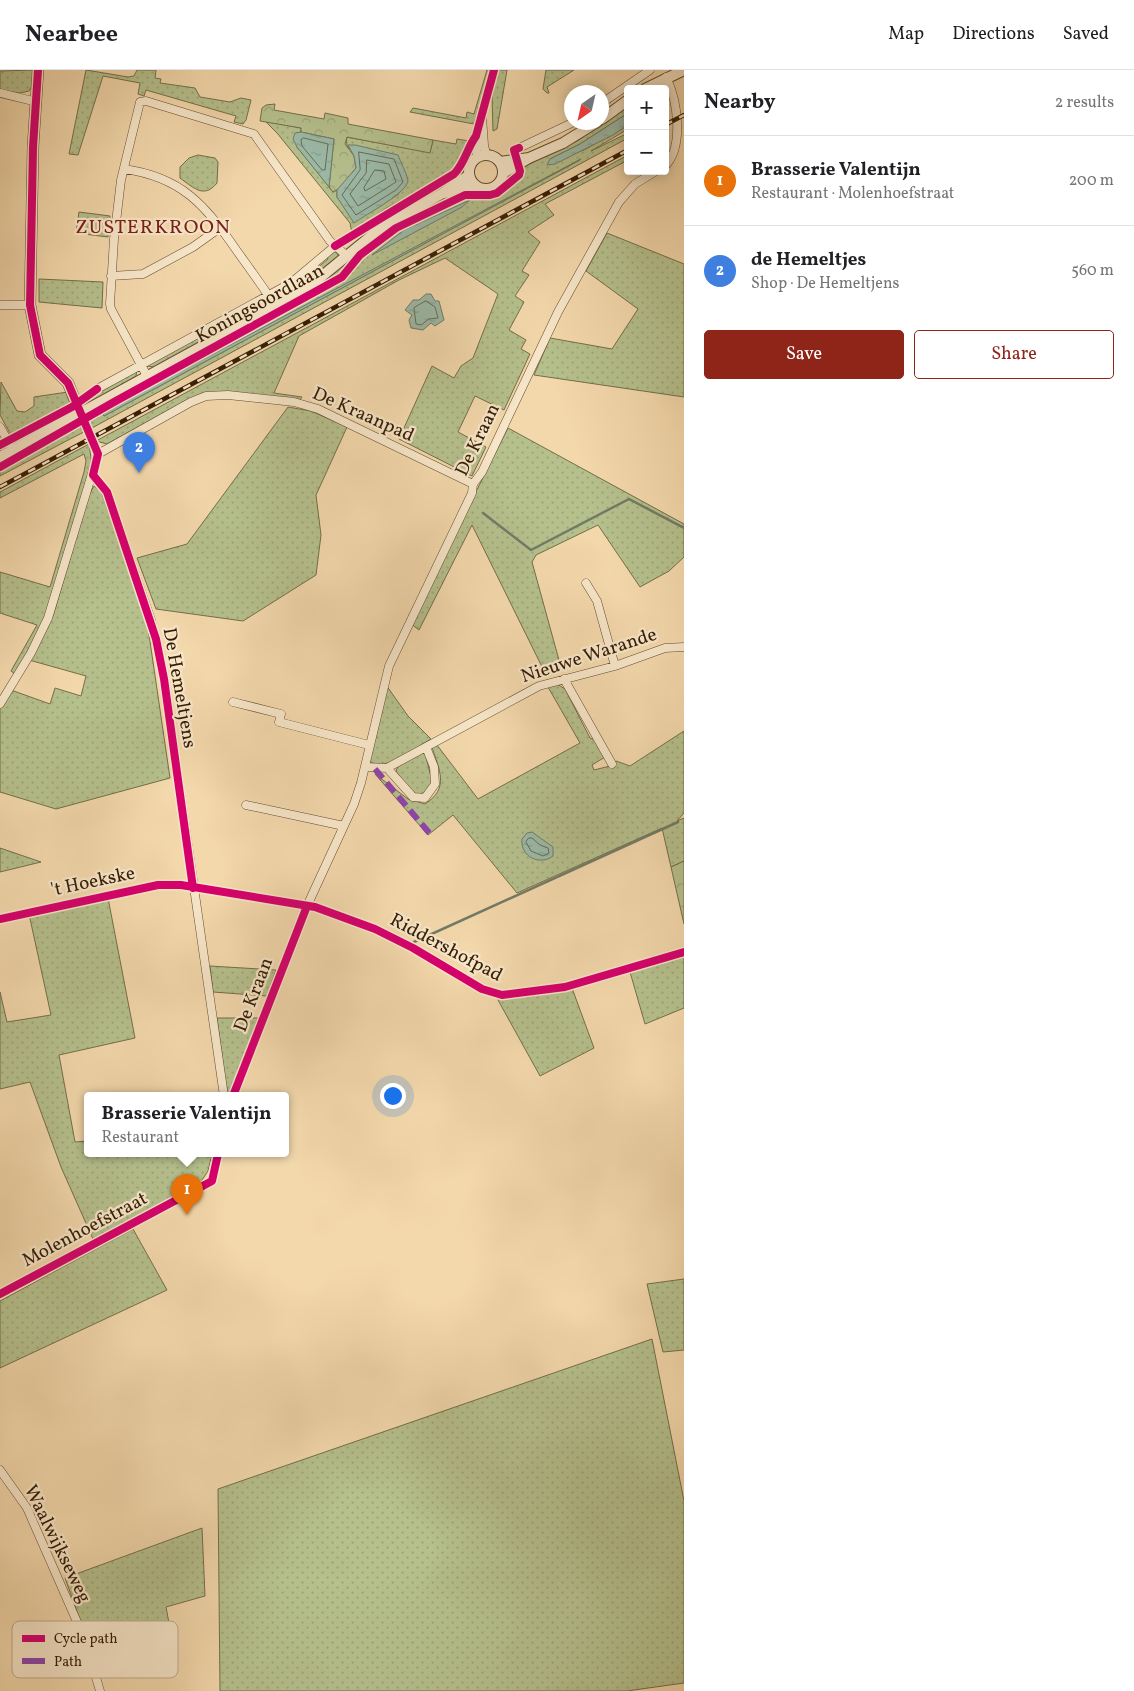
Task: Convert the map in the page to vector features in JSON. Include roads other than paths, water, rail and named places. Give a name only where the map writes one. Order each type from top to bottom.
[{"type":"street","points":[[38,70],[33,147],[30,305],[40,355],[68,383],[80,413]]},
{"type":"street","points":[[482,156],[484,145],[482,117],[494,70]]},
{"type":"street","points":[[609,97],[636,73],[650,70]]},
{"type":"street","points":[[653,85],[684,70]]},
{"type":"street","points":[[666,78],[677,105],[681,142],[675,156],[669,162]]},
{"type":"street","points":[[0,93],[37,102]]},
{"type":"street","points":[[147,376],[111,309],[111,276],[116,220],[124,169],[140,102],[146,101],[254,134],[335,246],[347,256]]},
{"type":"street","points":[[609,114],[624,103]]},
{"type":"street","points":[[519,148],[564,127]]},
{"type":"street","points":[[503,173],[529,158],[563,144],[585,130]]},
{"type":"street","points":[[482,156],[494,156],[500,162],[503,173],[501,179],[492,188],[480,188],[472,180],[472,162],[482,156]]},
{"type":"street","points":[[500,162],[529,158]]},
{"type":"street","points":[[124,169],[145,172],[173,183],[194,198],[221,227],[268,295]]},
{"type":"street","name":"De Kraan","points":[[235,1092],[307,906],[354,804],[365,767],[389,666],[472,493],[473,484],[482,472],[558,312],[619,202],[635,184],[650,175]]},
{"type":"street","name":"Koningsoordlaan","points":[[0,458],[305,290],[381,228],[443,193],[456,191],[472,180]]},
{"type":"street","points":[[111,276],[143,274],[193,247],[221,227]]},
{"type":"street","name":"Koningsoordlaan","points":[[97,389],[140,363],[300,276],[335,246]]},
{"type":"street","points":[[0,305],[30,305]]},
{"type":"street","name":"De Kraanpad","points":[[93,475],[98,454],[190,402],[206,396],[228,395],[294,402],[318,409],[473,484]]},
{"type":"street","points":[[0,427],[14,450]]},
{"type":"street","points":[[0,704],[31,653],[48,618],[93,475]]},
{"type":"street","name":"De Hemeltjens","points":[[93,475],[107,492],[156,639],[223,1092]]},
{"type":"street","points":[[586,583],[597,601],[615,666]]},
{"type":"street","name":"Nieuwe Warande","points":[[387,768],[526,692],[564,679],[615,666],[665,648],[684,647]]},
{"type":"street","points":[[564,679],[612,764]]},
{"type":"street","points":[[233,702],[281,714],[279,722],[369,745]]},
{"type":"street","points":[[365,767],[387,768],[413,796],[425,798],[435,784],[434,767],[426,747]]},
{"type":"street","points":[[246,805],[344,826]]},
{"type":"street","name":"'t Hoekske","points":[[0,919],[158,885],[181,885],[193,888]]},
{"type":"street","name":"Riddershofpad","points":[[193,888],[315,907],[375,929],[413,948],[482,989],[502,995],[565,987],[684,952]]},
{"type":"street","name":"Molenhoefstraat","points":[[0,1294],[212,1181],[217,1157]]},
{"type":"street","name":"Waalwijkseweg","points":[[0,1470],[27,1508],[76,1621]]},
{"type":"street","name":"Waalwijkseweg","points":[[96,1678],[100,1691]]},
{"type":"water","points":[[624,116],[624,128],[613,135],[555,164],[547,165],[550,159],[580,144],[602,130],[609,130],[609,125]]},
{"type":"water","points":[[301,132],[334,139],[329,187],[297,147],[293,139],[295,133]]},
{"type":"water","points":[[348,145],[398,155],[408,180],[402,191],[354,223],[337,197],[337,190],[356,168],[354,156]]},
{"type":"water","points":[[581,159],[104,416],[103,414],[162,381]]},
{"type":"water","points":[[470,200],[462,207],[372,255],[404,230]]},
{"type":"water","points":[[426,294],[431,294],[435,301],[439,301],[444,320],[435,326],[431,323],[423,330],[411,328],[409,320],[412,315],[405,310],[413,300],[419,300]]},
{"type":"water","points":[[532,832],[553,847],[553,856],[548,859],[537,860],[524,851],[522,839],[527,833]]},
{"type":"waterway","points":[[483,513],[531,550],[629,499],[684,528]]},
{"type":"waterway","points":[[414,942],[678,822]]},
{"type":"railway","points":[[669,123],[684,115]]},
{"type":"railway","points":[[0,487],[624,152]]},
{"type":"place","name":"de Hemeltjes","points":[[139,473]]},
{"type":"place","name":"Brasserie Valentijn","points":[[187,1215]]},
{"type":"district","name":"ZUSTERKROON","points":[[153,228]]}]
